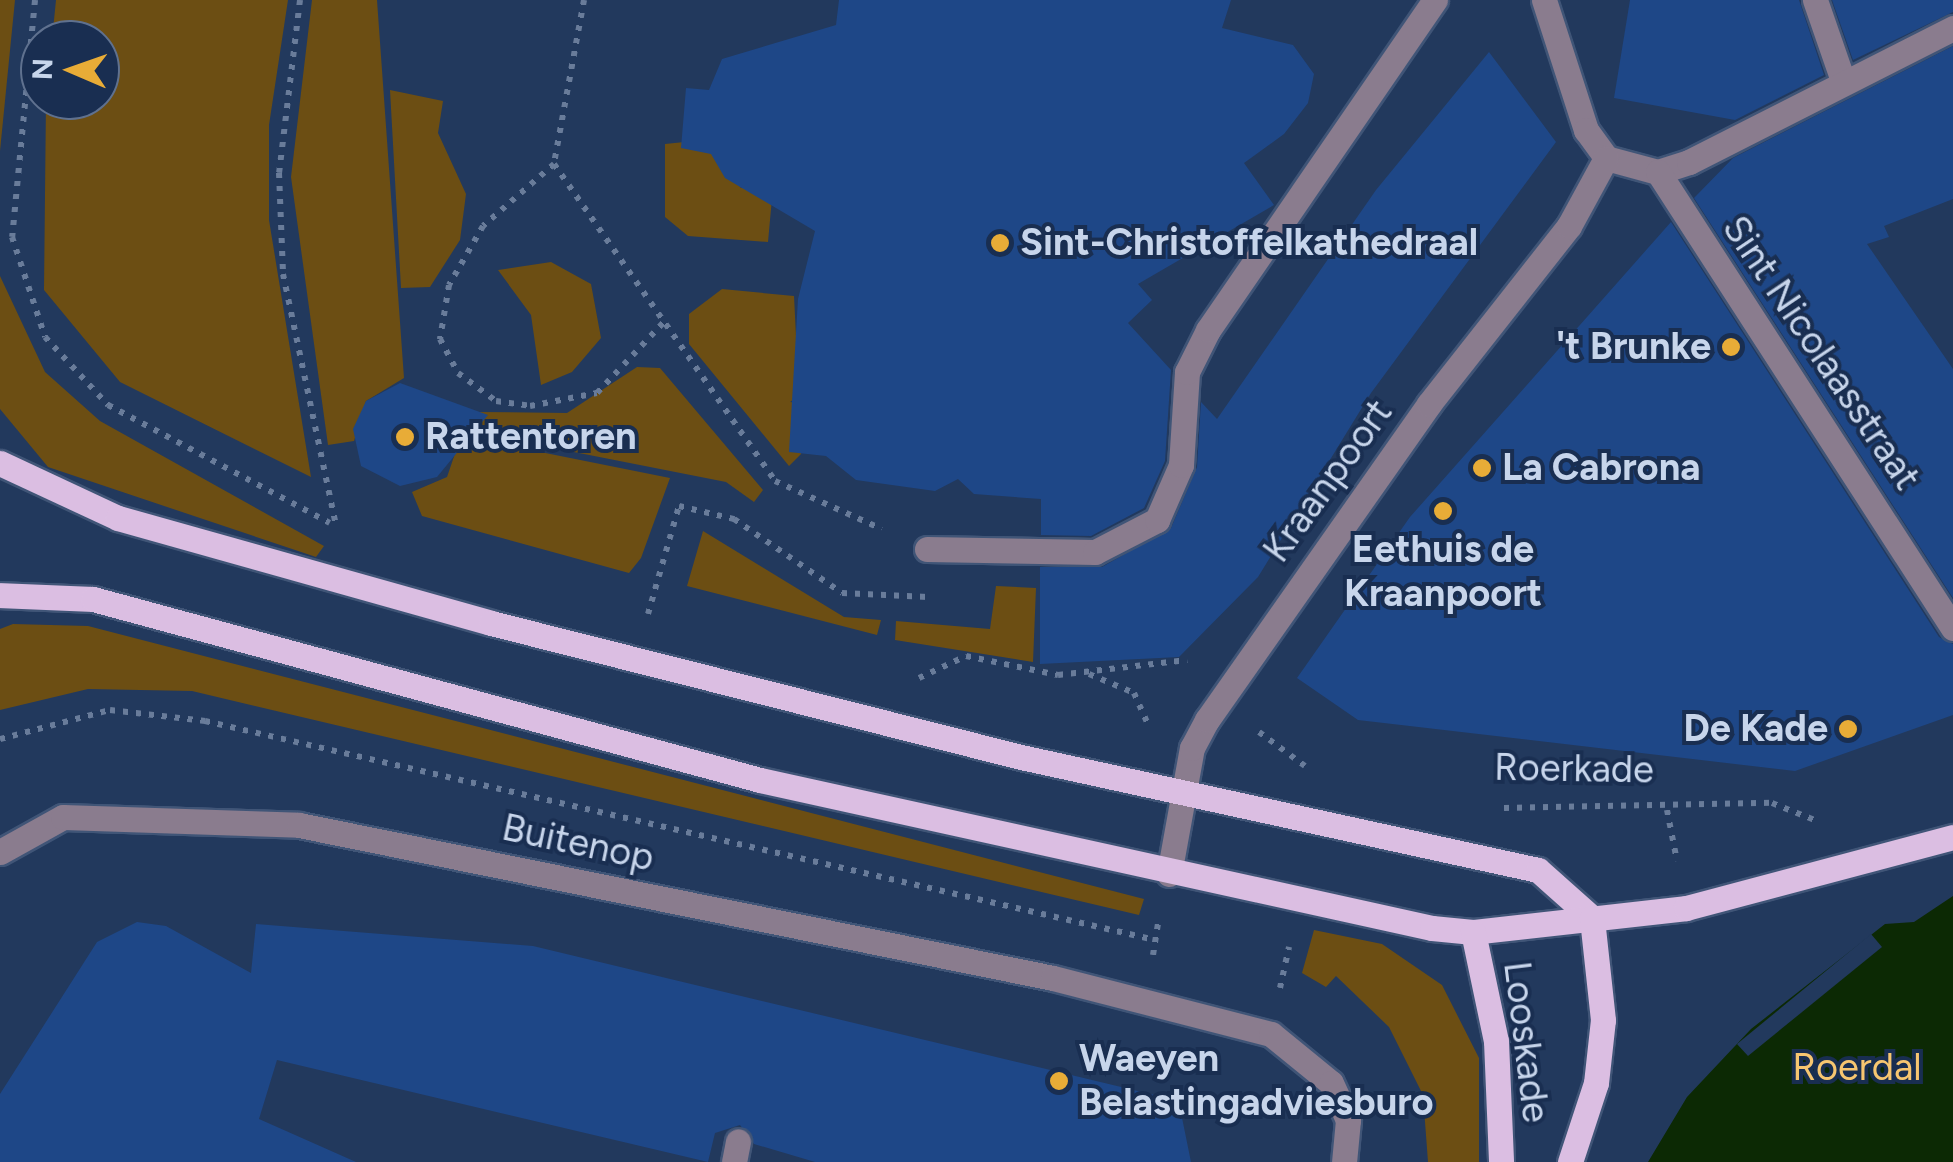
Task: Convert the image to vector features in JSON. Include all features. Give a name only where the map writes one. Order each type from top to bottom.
[{"type":"main road","points":[[0,462],[61,499],[314,575],[1185,795],[1538,870],[1592,918]]},
{"type":"main road","points":[[0,595],[93,599],[760,780],[1170,874],[1473,932],[1686,908],[1953,837]]},
{"type":"main road","name":"Looskade","points":[[1570,1162],[1596,1083],[1603,1020],[1592,918]]},
{"type":"main road","name":"Looskade","points":[[1473,932],[1496,1042],[1501,1162]]},
{"type":"street","points":[[927,550],[1094,552],[1157,520],[1181,465],[1187,372],[1208,330],[1435,0]]},
{"type":"street","points":[[1544,0],[1586,130],[1606,158],[1658,172],[1953,28]]},
{"type":"street","points":[[1815,0],[1842,81]]},
{"type":"street","name":"Kraanpoort","points":[[1170,874],[1192,748],[1429,404],[1569,226],[1606,158]]},
{"type":"street","name":"Sint Nicolaasstraat","points":[[1658,172],[1919,568],[1953,628]]},
{"type":"street","name":"Buitenop","points":[[0,852],[63,818],[299,825],[1144,1000],[1271,1034],[1308,1062],[1348,1120],[1344,1162]]},
{"type":"path","points":[[35,0],[12,237],[45,338],[108,405],[336,526],[283,274],[278,173],[300,0]]},
{"type":"path","points":[[584,0],[554,164],[482,226],[449,285],[440,339],[458,373],[496,401],[564,402],[596,392],[664,322]]},
{"type":"path","points":[[554,164],[775,481],[927,550]]},
{"type":"path","points":[[647,620],[679,506],[734,519],[842,592],[928,604]]},
{"type":"path","points":[[908,683],[966,656],[1088,674],[1173,668],[1193,657]]},
{"type":"path","points":[[1088,674],[1134,693],[1156,740]]},
{"type":"path","points":[[1236,679],[1266,740],[1312,770]]},
{"type":"path","name":"Buitenop","points":[[0,739],[25,728],[110,710],[205,721],[1156,940]]},
{"type":"path","name":"Roerkade","points":[[1482,806],[1772,802],[1830,826]]},
{"type":"shaded area","points":[[0,0],[15,0],[0,151]]},
{"type":"shaded area","points":[[56,0],[288,0],[269,125],[269,220],[311,477],[120,382],[44,290],[46,120],[120,120],[120,20],[54,20]]},
{"type":"shaded area","points":[[312,0],[377,0],[404,378],[366,401],[354,441],[328,445],[291,177]]},
{"type":"shaded area","points":[[390,90],[443,101],[438,133],[466,194],[460,240],[430,287],[401,288]]},
{"type":"shaded area","points":[[704,140],[741,188],[774,176],[768,242],[688,236],[665,217],[665,144]]},
{"type":"shaded area","points":[[551,262],[591,284],[601,338],[572,372],[541,385],[531,315],[498,270]]},
{"type":"shaded area","points":[[0,276],[45,372],[100,421],[324,546],[316,557],[48,467],[0,409]]},
{"type":"shaded area","points":[[722,289],[794,296],[799,396],[790,402],[810,404],[801,454],[789,466],[689,344],[689,314]]},
{"type":"shaded area","points":[[637,367],[660,368],[763,490],[754,502],[726,482],[473,432],[476,412],[567,413]]},
{"type":"shaded area","points":[[461,436],[670,478],[641,558],[629,573],[422,516],[412,492],[447,477]]},
{"type":"shaded area","points":[[703,531],[844,617],[881,620],[877,635],[687,586]]},
{"type":"shaded area","points":[[996,586],[1036,588],[1033,662],[895,640],[896,621],[990,629]]},
{"type":"shaded area","points":[[13,624],[88,626],[1144,899],[1139,915],[192,691],[88,689],[0,710],[0,629]]},
{"type":"shaded area","name":"Roerdal","points":[[1953,896],[1953,1162],[1648,1162],[1687,1097],[1751,1029],[1885,924],[1914,922]]},
{"type":"shaded area","points":[[1314,930],[1382,944],[1442,985],[1479,1058],[1479,1162],[1428,1162],[1423,1095],[1389,1027],[1336,976],[1326,987],[1302,973]]},
{"type":"pier","points":[[1871,934],[1882,947],[1748,1056],[1737,1044]]},
{"type":"building","name":"Sint-Christoffelkathedraal","points":[[839,0],[1231,0],[1222,28],[1293,45],[1314,74],[1308,103],[1284,134],[1244,163],[1274,205],[1138,284],[1152,300],[1128,323],[1171,370],[1165,461],[1144,508],[1091,536],[1041,535],[1041,499],[974,494],[958,479],[935,491],[856,480],[826,456],[789,452],[798,299],[815,231],[725,178],[711,154],[681,148],[686,88],[709,90],[722,59],[836,25]]},
{"type":"building","points":[[1630,0],[1799,0],[1824,75],[1735,120],[1614,98]]},
{"type":"building","points":[[1832,0],[1953,0],[1953,12],[1853,60]]},
{"type":"building","points":[[1953,46],[1953,199],[1884,226],[1889,237],[1867,244],[1953,369],[1953,598],[1694,198],[1733,158]]},
{"type":"building","points":[[1489,52],[1556,142],[1371,393],[1258,577],[1179,657],[1040,664],[1040,567],[1102,567],[1171,528],[1197,467],[1201,402],[1217,419],[1376,190]]},
{"type":"building","points":[[1671,222],[1939,637],[1953,644],[1953,715],[1795,771],[1358,720],[1297,678],[1410,517]]},
{"type":"building","name":"Rattentoren","points":[[400,383],[488,415],[437,477],[400,486],[361,466],[353,429],[366,401]]},
{"type":"building","points":[[137,922],[166,926],[251,973],[256,924],[533,946],[1167,1098],[1179,1103],[1191,1162],[815,1162],[754,1144],[740,1125],[715,1133],[708,1162],[277,1060],[259,1119],[356,1162],[0,1162],[0,1094],[97,942]]},
{"type":"place","name":"Sint-Christoffelkathedraal","points":[[1000,243]]},
{"type":"place","name":"'t Brunke","points":[[1731,347]]},
{"type":"place","name":"Rattentoren","points":[[405,437]]},
{"type":"place","name":"La Cabrona","points":[[1482,468]]},
{"type":"place","name":"Eethuis de Kraanpoort","points":[[1443,511]]},
{"type":"place","name":"De Kade","points":[[1848,729]]},
{"type":"place","name":"Waeyen Belastingadviesburo","points":[[1059,1081]]}]
